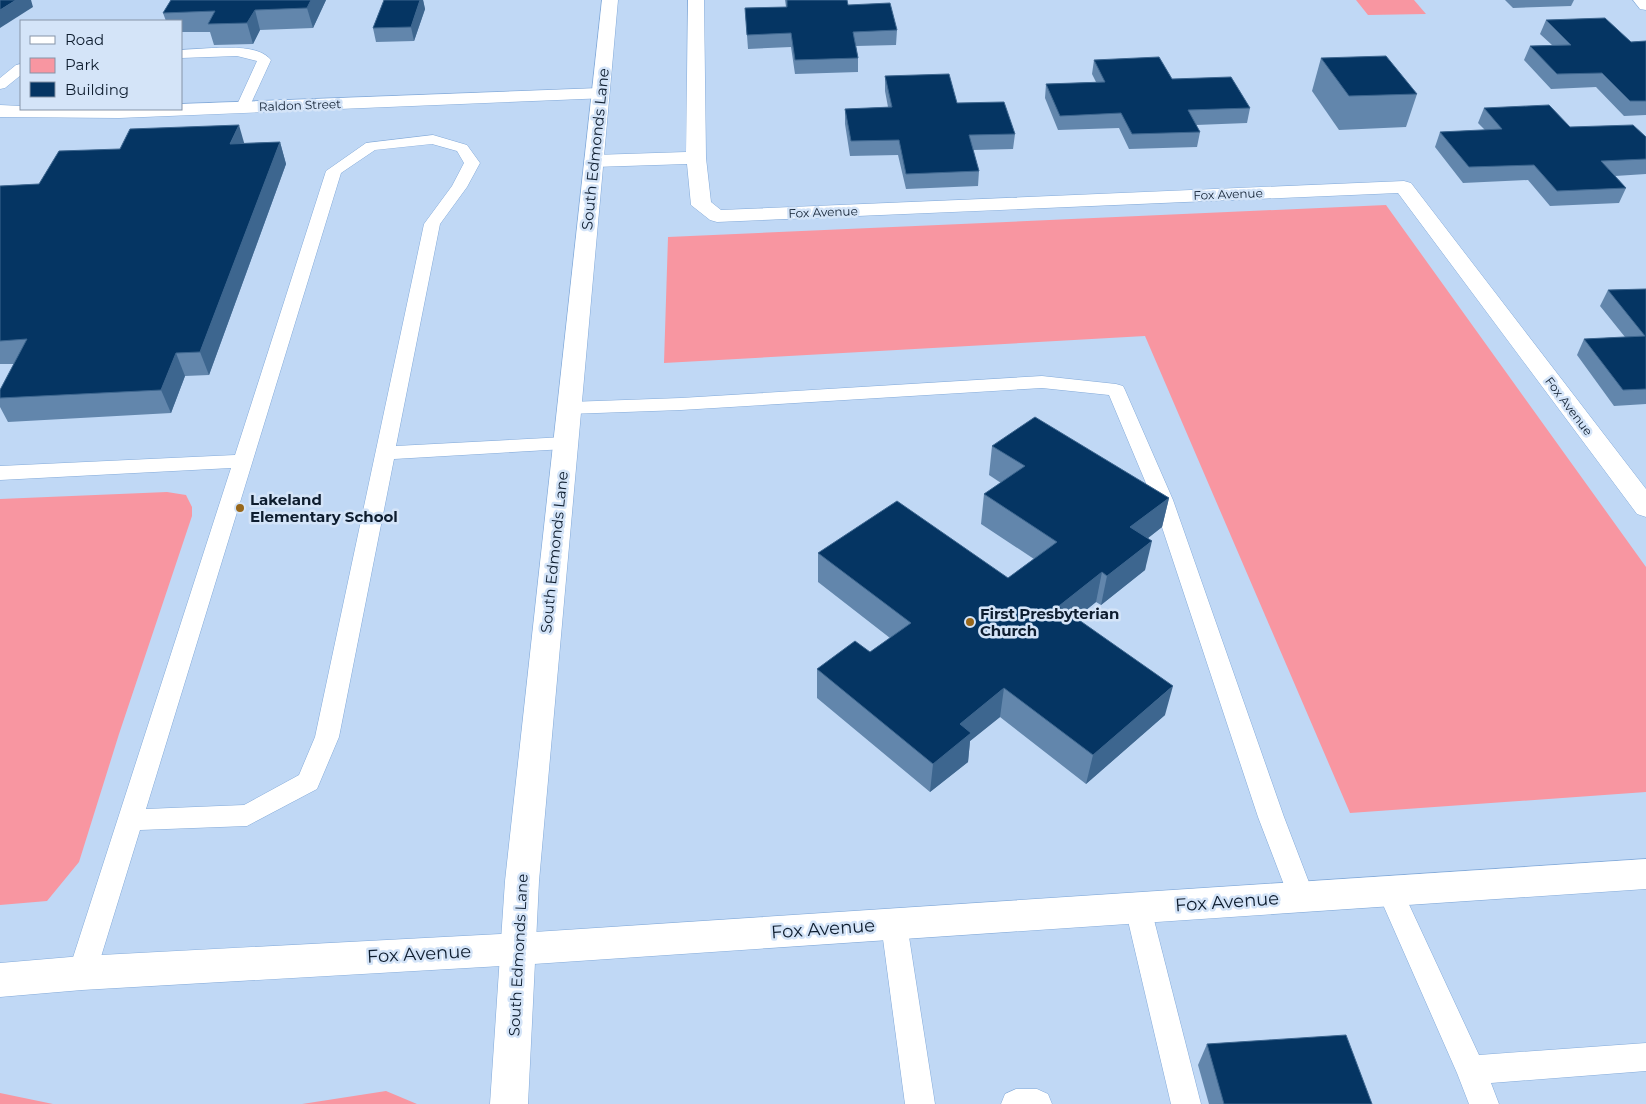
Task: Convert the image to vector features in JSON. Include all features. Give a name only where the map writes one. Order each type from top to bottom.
[{"type":"street","name":"South Edmonds Lane","points":[[509,1104],[522,871],[610,0]]},
{"type":"street","name":"Fox Avenue","points":[[696,0],[696,158],[701,205],[717,216],[1404,187],[1646,508]]},
{"type":"street","points":[[1641,0],[1646,5]]},
{"type":"street","name":"Raldon Street","points":[[182,109],[600,94]]},
{"type":"street","name":"Raldon Street","points":[[0,111],[119,112],[169,110]]},
{"type":"street","points":[[594,161],[696,158]]},
{"type":"street","name":"Fox Avenue","points":[[0,980],[82,973],[519,949],[1646,874]]},
{"type":"lane","points":[[182,54],[244,53],[260,56],[264,60],[244,107]]},
{"type":"lane","points":[[0,84],[20,69]]},
{"type":"lane","points":[[82,973],[242,461],[334,171],[371,146],[433,139],[462,148],[472,163],[459,187],[432,224],[327,737],[308,782],[247,815],[130,820]]},
{"type":"lane","points":[[569,408],[680,404],[1042,382],[1116,390],[1163,500],[1271,817],[1302,898]]},
{"type":"lane","points":[[386,453],[565,443]]},
{"type":"lane","points":[[0,473],[242,461]]},
{"type":"lane","points":[[1390,891],[1471,1070],[1484,1104]]},
{"type":"lane","points":[[1138,908],[1186,1104]]},
{"type":"lane","points":[[894,924],[920,1104]]},
{"type":"lane","points":[[1471,1070],[1646,1056]]},
{"type":"lane","points":[[1016,1104],[1037,1104]]},
{"type":"green space","points":[[1356,0],[1414,0],[1426,14],[1368,15]]},
{"type":"green space","points":[[1386,205],[1646,567],[1646,792],[1350,813],[1145,336],[664,363],[668,237]]},
{"type":"green space","points":[[167,492],[186,495],[192,507],[192,516],[119,734],[79,862],[47,901],[0,905],[0,499]]},
{"type":"green space","points":[[386,1091],[417,1104],[302,1104]]},
{"type":"green space","points":[[0,1093],[53,1104],[0,1104]]},
{"type":"building","points":[[0,0],[16,0],[0,10]]},
{"type":"building","points":[[171,0],[311,0],[307,8],[255,10],[247,23],[208,24],[215,11],[163,13]]},
{"type":"building","points":[[384,0],[420,0],[411,27],[373,28]]},
{"type":"building","points":[[787,0],[847,0],[848,5],[890,3],[897,30],[853,32],[858,58],[795,60],[791,33],[747,35],[745,8],[787,7]]},
{"type":"building","points":[[1605,18],[1631,42],[1646,41],[1646,101],[1630,101],[1602,73],[1557,74],[1530,46],[1571,45],[1546,20]]},
{"type":"building","points":[[1386,56],[1417,94],[1349,96],[1321,58]]},
{"type":"building","points":[[1159,57],[1172,79],[1231,77],[1250,108],[1188,110],[1200,132],[1132,134],[1121,113],[1060,116],[1046,84],[1105,82],[1094,60]]},
{"type":"building","points":[[949,74],[957,103],[1004,102],[1015,134],[969,135],[979,171],[906,174],[899,140],[851,141],[845,109],[892,107],[885,76]]},
{"type":"building","points":[[1549,105],[1570,127],[1633,125],[1646,137],[1646,159],[1601,161],[1626,188],[1557,191],[1534,165],[1469,167],[1440,132],[1502,129],[1484,108]]},
{"type":"building","points":[[239,125],[230,144],[280,142],[200,352],[176,353],[161,390],[0,398],[0,390],[27,339],[0,341],[0,186],[39,184],[59,151],[120,149],[130,129]]},
{"type":"building","points":[[1646,289],[1646,389],[1623,390],[1584,339],[1645,336],[1608,290]]},
{"type":"building","name":"First Presbyterian Church","points":[[1035,417],[1169,498],[1130,527],[1152,541],[1107,576],[1102,572],[1059,606],[1173,686],[1093,755],[1004,688],[960,724],[971,733],[933,764],[817,669],[855,641],[870,652],[911,623],[818,553],[897,501],[1008,578],[1057,542],[984,494],[1025,466],[992,446]]},
{"type":"building","points":[[1346,1035],[1372,1104],[1224,1104],[1207,1044]]},
{"type":"place","name":"Lakeland Elementary School","points":[[240,508]]},
{"type":"place","name":"First Presbyterian Church","points":[[970,622]]}]
